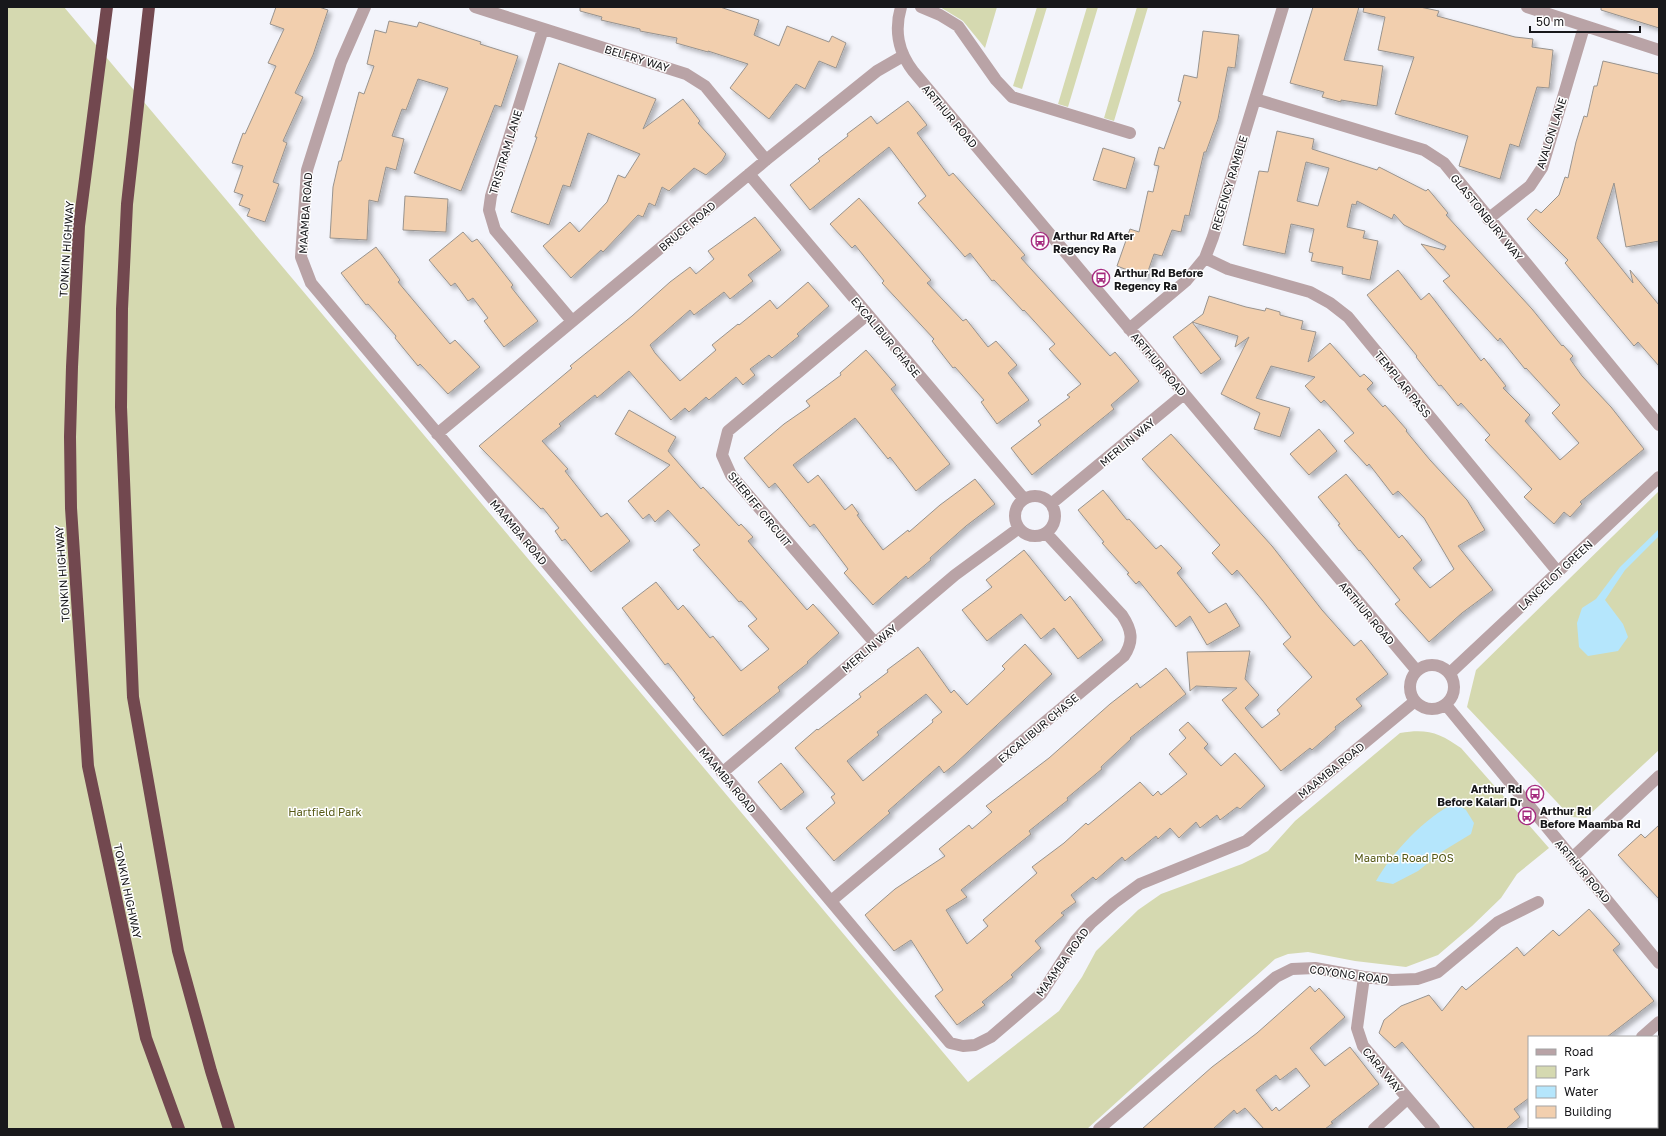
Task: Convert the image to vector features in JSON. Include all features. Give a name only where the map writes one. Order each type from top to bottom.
[{"type":"highway","name":"TONKIN HIGHWAY","points":[[108,7],[79,226],[71,382],[71,508],[88,766],[146,1038],[179,1129]]},
{"type":"highway","points":[[149,7],[127,204],[122,309],[121,407],[133,697],[178,951],[211,1071],[229,1129]]},
{"type":"street","name":"MAAMBA ROAD","points":[[365,7],[341,62],[307,170],[301,257],[311,283],[950,1043],[963,1046],[975,1045],[991,1037],[1041,994],[1076,940],[1091,922],[1114,903],[1140,884],[1246,841],[1415,701]]},
{"type":"street","name":"BELFRY WAY","points":[[475,7],[686,74],[704,86],[766,160]]},
{"type":"street","points":[[901,7],[897,30],[903,56]]},
{"type":"street","points":[[921,7],[940,15],[958,26],[996,80],[1012,97],[1130,133]]},
{"type":"street","name":"REGENCY RAMBLE","points":[[1129,329],[1186,281],[1205,258],[1213,237],[1283,7]]},
{"type":"street","points":[[1527,7],[1584,27],[1659,50]]},
{"type":"street","name":"AVALON LANE","points":[[1488,219],[1530,186],[1542,168],[1584,27]]},
{"type":"street","name":"TRISTRAM LANE","points":[[542,29],[491,196],[490,210],[495,230],[572,321]]},
{"type":"street","name":"BRUCE ROAD","points":[[437,434],[766,160],[876,71],[903,56]]},
{"type":"street","name":"ARTHUR ROAD","points":[[903,56],[912,71],[1416,671]]},
{"type":"street","name":"GLASTONBURY WAY","points":[[1255,99],[1424,150],[1444,163],[1488,219],[1659,425]]},
{"type":"street","name":"EXCALIBUR CHASE","points":[[749,174],[1024,499]]},
{"type":"street","name":"TEMPLAR PASS","points":[[1205,258],[1228,269],[1310,292],[1330,303],[1348,317],[1558,572]]},
{"type":"street","name":"SHERIFF CIRCUIT","points":[[867,315],[728,431],[722,455],[731,475],[875,643]]},
{"type":"street","name":"MERLIN WAY","points":[[1051,504],[1184,394]]},
{"type":"street","name":"LANCELOT GREEN","points":[[1450,673],[1659,477]]},
{"type":"street","points":[[1031,496],[1038,496],[1051,504],[1054,511],[1054,519],[1052,527],[1046,532],[1031,535],[1024,533],[1019,528],[1015,520],[1015,512],[1018,505],[1024,499],[1031,496]]},
{"type":"street","name":"MERLIN WAY","points":[[722,773],[955,575],[1019,528]]},
{"type":"street","name":"EXCALIBUR CHASE","points":[[831,901],[1124,656],[1130,647],[1132,638],[1129,625],[1122,615],[1046,532]]},
{"type":"street","points":[[1430,665],[1444,668],[1450,673],[1454,679],[1454,694],[1446,705],[1433,710],[1420,706],[1415,701],[1410,689],[1412,677],[1416,671],[1430,665]]},
{"type":"street","name":"ARTHUR ROAD","points":[[1446,705],[1659,962]]},
{"type":"street","points":[[1572,858],[1659,776]]},
{"type":"street","name":"COYONG ROAD","points":[[1099,1129],[1276,977],[1292,969],[1315,968],[1364,977],[1392,980],[1417,979],[1438,972],[1498,922],[1538,902]]},
{"type":"street","name":"CARA WAY","points":[[1364,977],[1357,1028],[1363,1046],[1434,1129]]},
{"type":"street","points":[[1643,1036],[1659,1022]]},
{"type":"street","points":[[1374,1129],[1407,1099]]},
{"type":"green space","name":"Hartfield Park","points":[[7,7],[64,7],[968,1082],[1059,1011],[1082,977],[1096,951],[1138,910],[1161,894],[1242,864],[1268,851],[1295,821],[1400,733],[1418,731],[1433,733],[1440,735],[1461,748],[1549,848],[1517,874],[1501,898],[1472,926],[1438,955],[1406,967],[1355,961],[1308,952],[1288,954],[1275,959],[1087,1129],[7,1129]]},
{"type":"green space","points":[[940,7],[997,7],[985,48],[963,21]]},
{"type":"green space","points":[[1037,7],[1047,7],[1022,89],[1013,86]]},
{"type":"green space","points":[[1087,7],[1098,7],[1068,107],[1058,104]]},
{"type":"green space","points":[[1137,7],[1148,7],[1114,121],[1104,118]]},
{"type":"green space","points":[[1659,491],[1659,750],[1586,818],[1571,817],[1467,707],[1476,670]]},
{"type":"water","points":[[1659,529],[1659,536],[1625,570],[1605,600],[1623,624],[1628,637],[1618,651],[1588,656],[1579,647],[1577,623],[1582,608],[1596,599],[1620,567]]},
{"type":"water","points":[[1455,803],[1466,810],[1474,823],[1471,834],[1443,851],[1418,871],[1393,884],[1376,881],[1400,848],[1421,826],[1432,817]]},
{"type":"building","points":[[276,7],[319,7],[328,10],[313,55],[295,93],[303,97],[283,141],[287,143],[273,182],[279,184],[265,222],[247,216],[250,209],[239,205],[243,195],[234,192],[243,166],[232,163],[243,133],[245,134],[276,66],[268,63],[284,29],[270,24]]},
{"type":"building","points":[[580,7],[720,7],[759,20],[754,35],[779,46],[787,26],[829,42],[832,36],[846,43],[836,68],[819,61],[805,89],[796,84],[769,119],[730,88],[748,64],[708,51],[676,43],[677,38],[640,31],[640,29],[601,20],[602,17],[580,11]]},
{"type":"building","points":[[1313,7],[1359,7],[1344,60],[1383,66],[1377,106],[1341,100],[1341,102],[1322,97],[1324,92],[1290,83]]},
{"type":"building","points":[[1364,7],[1420,7],[1439,11],[1437,16],[1515,37],[1533,39],[1532,47],[1553,50],[1549,88],[1537,87],[1519,147],[1510,144],[1500,179],[1459,166],[1468,136],[1395,114],[1414,57],[1378,50],[1385,17],[1363,12]]},
{"type":"building","points":[[1601,7],[1659,7],[1659,28],[1601,10]]},
{"type":"building","points":[[389,21],[417,27],[419,22],[481,42],[480,44],[518,56],[501,107],[495,105],[461,191],[414,173],[448,88],[418,79],[406,110],[402,109],[392,136],[404,139],[396,170],[386,167],[378,202],[369,200],[367,240],[330,238],[333,187],[339,161],[341,161],[359,92],[364,94],[374,66],[367,64],[375,30],[386,33]]},
{"type":"building","points":[[1203,31],[1239,35],[1235,68],[1228,67],[1218,119],[1206,152],[1204,152],[1189,216],[1185,215],[1181,232],[1172,230],[1162,256],[1154,254],[1146,277],[1117,266],[1130,229],[1139,232],[1148,191],[1153,192],[1159,166],[1154,165],[1159,147],[1164,149],[1181,102],[1178,101],[1184,75],[1197,78]]},
{"type":"building","points":[[1603,61],[1659,74],[1659,241],[1626,247],[1614,183],[1597,238],[1633,283],[1630,270],[1659,305],[1659,366],[1638,342],[1634,346],[1565,263],[1568,260],[1527,219],[1536,209],[1541,213],[1559,195],[1565,177],[1568,178],[1576,142],[1584,116],[1587,117],[1594,86],[1597,86]]},
{"type":"building","points":[[559,63],[656,99],[643,129],[683,99],[700,121],[698,123],[726,154],[722,161],[706,175],[694,168],[669,191],[662,187],[655,206],[649,203],[643,217],[638,215],[603,252],[601,250],[571,278],[543,246],[570,222],[579,232],[607,202],[618,175],[625,178],[640,154],[588,133],[570,187],[563,185],[549,225],[511,212],[537,137],[535,137]]},
{"type":"building","points":[[908,101],[927,125],[917,133],[949,176],[953,173],[1025,255],[1021,258],[1110,356],[1115,352],[1139,381],[1111,405],[1114,409],[1032,475],[1011,448],[1041,425],[1038,421],[1070,397],[1067,395],[1081,384],[1049,349],[1055,344],[994,280],[992,281],[970,253],[965,257],[918,203],[926,196],[889,147],[810,210],[790,185],[820,161],[818,159],[848,136],[847,134],[871,116],[877,124]]},
{"type":"building","points":[[1277,131],[1314,139],[1312,149],[1377,170],[1379,167],[1426,191],[1428,189],[1448,213],[1446,215],[1532,309],[1562,346],[1563,345],[1573,356],[1570,359],[1582,376],[1611,407],[1644,449],[1580,502],[1582,504],[1570,517],[1564,512],[1554,524],[1524,497],[1532,489],[1485,440],[1490,435],[1461,403],[1458,406],[1441,385],[1439,386],[1416,357],[1417,356],[1367,295],[1398,270],[1421,300],[1429,293],[1481,361],[1484,358],[1506,386],[1503,388],[1530,415],[1525,421],[1560,460],[1579,443],[1552,413],[1560,405],[1526,368],[1525,369],[1500,338],[1498,341],[1443,281],[1450,276],[1421,244],[1444,250],[1446,246],[1404,225],[1394,214],[1392,219],[1357,201],[1356,205],[1352,204],[1347,227],[1365,231],[1363,238],[1378,241],[1370,280],[1342,274],[1343,267],[1311,261],[1313,253],[1309,252],[1314,229],[1291,224],[1285,254],[1243,245],[1259,171],[1268,172]],"holes":[[[1306,162],[1329,168],[1318,206],[1297,201]]]},
{"type":"building","points":[[1103,148],[1135,158],[1126,189],[1093,180]]},
{"type":"building","points":[[405,196],[448,199],[446,232],[403,230]]},
{"type":"building","points":[[859,198],[931,280],[927,283],[963,321],[966,319],[988,347],[996,341],[1017,365],[1008,373],[1029,400],[997,424],[981,402],[984,400],[955,367],[953,368],[932,341],[934,339],[882,283],[884,281],[855,245],[852,248],[830,224]]},
{"type":"building","points":[[755,217],[781,250],[748,275],[753,281],[730,299],[724,292],[694,315],[690,310],[650,345],[655,353],[680,381],[716,350],[712,345],[770,300],[777,309],[808,282],[829,306],[797,334],[799,336],[772,358],[769,355],[750,369],[755,375],[743,385],[736,377],[709,400],[706,397],[689,412],[685,408],[671,420],[629,371],[597,398],[595,395],[559,424],[561,426],[542,441],[568,469],[565,471],[601,517],[607,513],[630,541],[591,572],[565,539],[562,541],[555,531],[559,528],[543,508],[541,509],[479,446],[572,368],[570,366],[632,316],[670,282],[690,267],[696,274],[714,259],[708,251]]},
{"type":"building","points":[[463,232],[472,242],[477,239],[513,285],[511,287],[538,321],[504,347],[484,321],[488,318],[473,298],[468,301],[455,283],[451,286],[429,260]]},
{"type":"building","points":[[376,247],[400,280],[398,282],[450,344],[455,340],[480,367],[448,394],[420,364],[418,366],[395,338],[396,336],[368,304],[366,305],[341,273]]},
{"type":"building","points":[[1209,296],[1265,311],[1266,308],[1280,312],[1280,315],[1303,321],[1301,329],[1316,332],[1308,362],[1330,343],[1360,377],[1364,374],[1373,383],[1367,389],[1383,407],[1385,405],[1430,460],[1467,500],[1485,530],[1458,546],[1493,590],[1462,613],[1429,642],[1395,604],[1400,600],[1338,525],[1340,524],[1318,497],[1346,474],[1399,538],[1402,535],[1422,560],[1413,568],[1430,588],[1454,569],[1424,518],[1398,491],[1393,495],[1369,464],[1367,466],[1344,441],[1354,433],[1324,400],[1321,403],[1305,386],[1315,377],[1271,366],[1256,398],[1290,408],[1280,437],[1254,429],[1260,413],[1221,394],[1249,337],[1235,347],[1238,336],[1192,322],[1203,314]]},
{"type":"building","points":[[1192,322],[1221,359],[1201,374],[1173,337]]},
{"type":"building","points":[[866,350],[896,385],[891,389],[950,464],[916,491],[890,457],[888,459],[855,418],[793,465],[808,483],[818,475],[845,510],[852,504],[859,514],[857,515],[883,550],[908,530],[909,532],[940,505],[975,479],[995,504],[966,526],[930,558],[931,560],[908,579],[906,576],[873,605],[844,573],[848,569],[814,524],[810,527],[775,483],[769,488],[744,458],[784,424],[810,406],[806,401],[841,375],[840,373]]},
{"type":"building","points":[[629,410],[676,437],[668,451],[701,489],[703,487],[739,526],[741,524],[753,537],[748,541],[807,610],[813,604],[839,633],[807,662],[808,663],[778,687],[780,691],[723,736],[693,699],[695,698],[668,663],[665,665],[622,608],[656,582],[678,610],[683,605],[710,638],[713,636],[741,671],[769,649],[748,626],[757,619],[741,601],[739,602],[693,550],[700,545],[668,510],[655,522],[649,514],[643,519],[628,501],[670,465],[615,434]]},
{"type":"building","points":[[1319,429],[1337,451],[1309,475],[1290,454]]},
{"type":"building","points":[[1171,434],[1272,546],[1322,610],[1354,646],[1361,640],[1388,674],[1356,699],[1362,706],[1335,727],[1336,729],[1312,750],[1310,748],[1281,771],[1222,700],[1237,688],[1196,686],[1190,691],[1187,652],[1250,651],[1245,679],[1259,695],[1245,708],[1262,728],[1280,714],[1277,710],[1312,677],[1283,644],[1291,637],[1263,601],[1237,570],[1232,575],[1212,553],[1220,545],[1142,459]]},
{"type":"building","points":[[1103,490],[1127,520],[1129,519],[1156,549],[1161,545],[1182,568],[1177,573],[1209,613],[1226,603],[1240,626],[1207,645],[1190,616],[1176,627],[1139,581],[1136,584],[1127,574],[1129,573],[1102,543],[1104,542],[1078,510]]},
{"type":"building","points":[[1024,550],[1065,601],[1070,596],[1103,640],[1078,659],[1054,628],[1041,639],[1021,614],[987,641],[962,610],[992,587],[986,580]]},
{"type":"building","points":[[1025,644],[1052,674],[955,764],[944,773],[939,766],[888,811],[890,813],[834,861],[806,828],[835,803],[831,797],[835,794],[795,748],[817,729],[818,730],[861,697],[859,694],[888,672],[887,670],[918,647],[951,693],[954,690],[967,705],[1005,669],[1002,666]],"holes":[[[926,694],[942,712],[932,720],[933,722],[863,781],[847,761],[879,735],[877,732]]]},
{"type":"building","points":[[1166,668],[1186,694],[1130,738],[1131,739],[1101,767],[1102,769],[1067,798],[1068,800],[1029,831],[1031,834],[961,890],[967,897],[946,910],[967,944],[988,926],[983,920],[1037,873],[1032,867],[1064,843],[1086,823],[1088,825],[1140,782],[1153,796],[1158,791],[1161,795],[1187,774],[1169,754],[1186,738],[1179,730],[1188,722],[1208,744],[1204,748],[1221,766],[1235,753],[1265,786],[1240,809],[1237,807],[1220,820],[1217,815],[1200,828],[1196,822],[1179,838],[1170,828],[1158,839],[1156,836],[1125,861],[1122,857],[1096,880],[1093,877],[1071,895],[1076,902],[1061,913],[1064,915],[1035,941],[1041,948],[1011,975],[1013,977],[982,1002],[985,1005],[957,1025],[935,996],[943,990],[911,940],[894,951],[865,915],[895,889],[945,856],[939,849],[969,825],[972,829],[992,812],[986,806],[1049,758],[1110,704],[1137,683],[1140,688]]},
{"type":"building","points":[[781,763],[804,792],[781,810],[758,782]]},
{"type":"building","points":[[1659,825],[1659,899],[1618,855],[1641,834],[1645,838]]},
{"type":"building","points":[[1589,909],[1620,944],[1613,950],[1654,1001],[1608,1036],[1528,1036],[1528,1099],[1514,1109],[1520,1117],[1506,1129],[1475,1129],[1402,1042],[1395,1048],[1379,1033],[1384,1020],[1401,1006],[1429,995],[1442,1011],[1462,986],[1466,990],[1517,947],[1524,956],[1553,930],[1559,936]]},
{"type":"building","points":[[1310,986],[1315,992],[1319,988],[1345,1017],[1310,1048],[1325,1066],[1350,1047],[1379,1084],[1331,1122],[1333,1123],[1325,1129],[1264,1129],[1245,1108],[1237,1114],[1234,1110],[1213,1129],[1142,1129],[1212,1067],[1257,1033]],"holes":[[[1296,1068],[1310,1086],[1279,1111],[1276,1107],[1272,1111],[1256,1090],[1276,1075],[1280,1080]]]},
{"type":"place","name":"Arthur Rd After Regency Ra","points":[[1040,241]]},
{"type":"place","name":"Arthur Rd Before Regency Ra","points":[[1101,278]]},
{"type":"place","name":"Arthur Rd Before Kalari Dr","points":[[1535,794]]},
{"type":"place","name":"Arthur Rd Before Maamba Rd","points":[[1527,816]]},
{"type":"park label","name":"Maamba Road POS","points":[[1404,857]]}]
